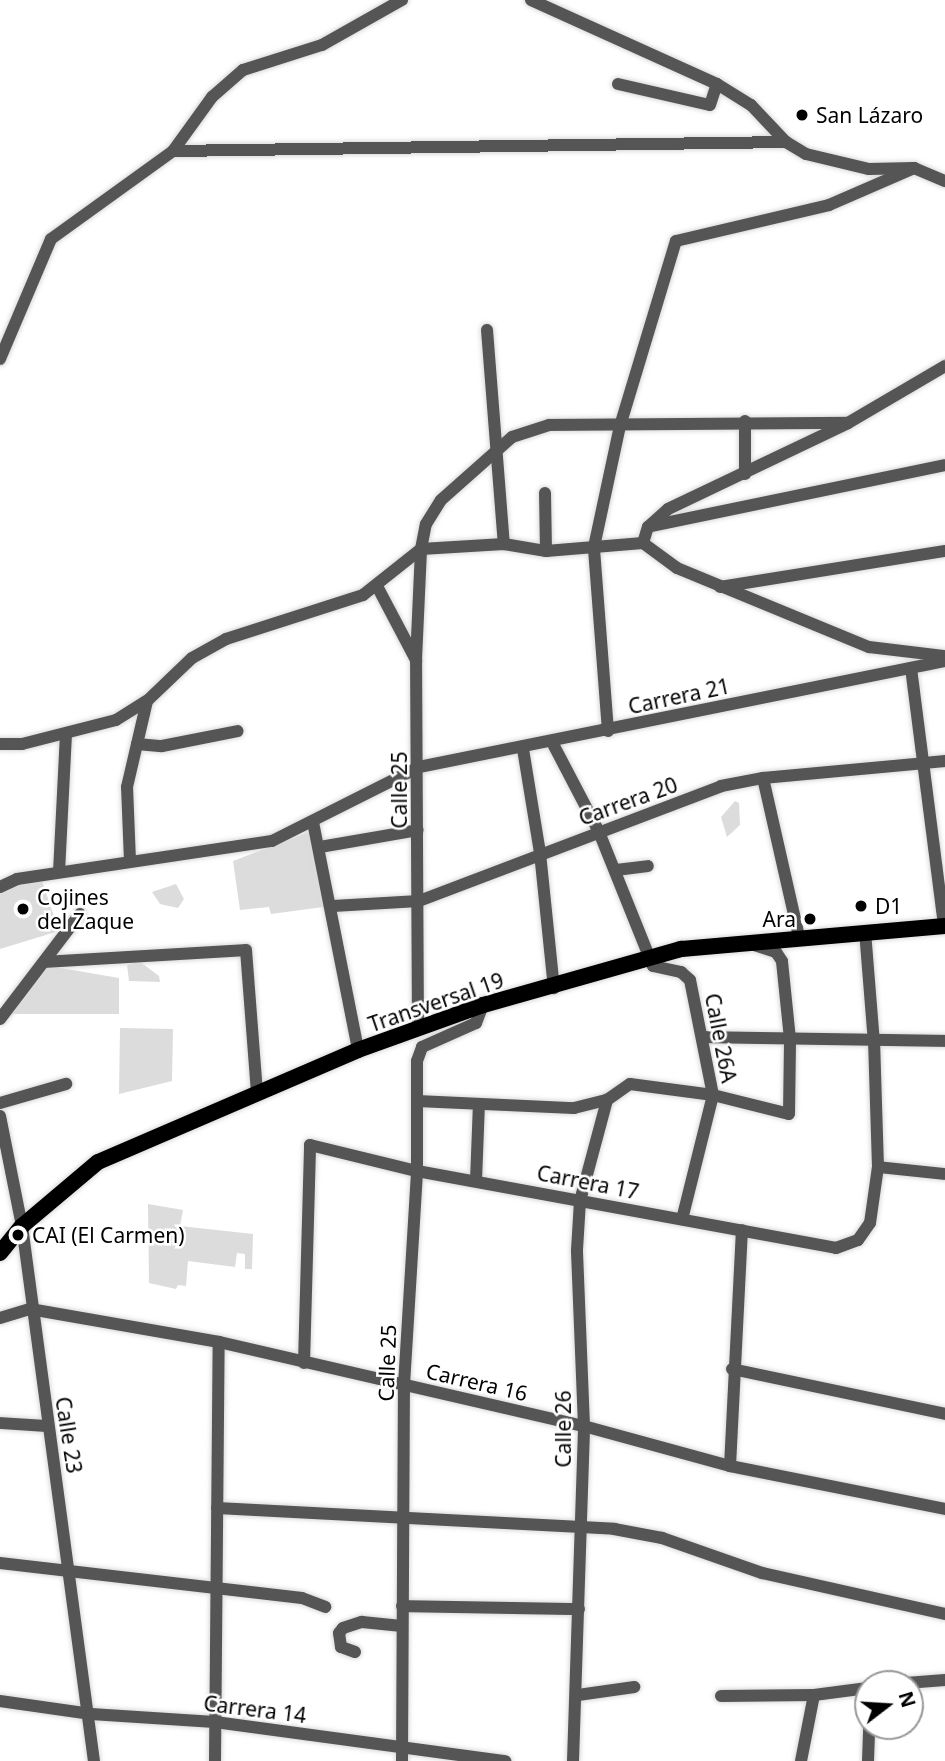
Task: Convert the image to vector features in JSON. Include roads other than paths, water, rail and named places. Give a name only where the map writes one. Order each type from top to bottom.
[{"type":"main road","name":"Transversal 19","points":[[0,1253],[22,1226],[98,1162],[359,1050],[483,1005],[554,988],[649,956],[745,941],[944,927]]},
{"type":"street","points":[[0,359],[51,239],[173,151],[212,97],[243,70],[323,45],[402,0]]},
{"type":"street","points":[[531,0],[717,84],[751,105],[786,142],[806,154],[869,169],[914,168],[945,181]]},
{"type":"street","points":[[618,84],[710,105],[717,84]]},
{"type":"street","points":[[173,151],[786,142]]},
{"type":"street","points":[[608,731],[594,547],[620,426],[677,241],[829,205],[914,168]]},
{"type":"street","points":[[487,330],[504,544]]},
{"type":"street","points":[[643,543],[648,527],[668,509],[848,423],[945,366]]},
{"type":"street","points":[[745,422],[745,474]]},
{"type":"street","name":"Calle 25","points":[[418,1030],[419,766],[416,660],[421,549],[426,524],[441,500],[496,448],[512,437],[549,425],[848,423]]},
{"type":"street","points":[[648,527],[945,465]]},
{"type":"street","points":[[545,493],[546,551]]},
{"type":"street","points":[[0,744],[66,734],[116,720],[147,701],[192,658],[226,639],[287,623],[377,586],[421,549],[504,544],[546,551],[643,543],[677,568],[869,647],[945,659]]},
{"type":"street","points":[[720,587],[945,551]]},
{"type":"street","points":[[377,586],[416,660]]},
{"type":"street","name":"Carrera 21","points":[[0,887],[17,879],[272,841],[313,822],[401,772],[419,766],[523,749],[945,659]]},
{"type":"street","points":[[911,668],[921,764],[944,927]]},
{"type":"street","points":[[130,861],[127,787],[147,701]]},
{"type":"street","points":[[137,744],[162,746],[237,732]]},
{"type":"street","points":[[59,872],[66,734]]},
{"type":"street","points":[[552,742],[599,832],[649,956]]},
{"type":"street","points":[[523,749],[540,853],[554,988]]},
{"type":"street","name":"Carrera 20","points":[[332,906],[419,901],[721,786],[763,778],[945,761]]},
{"type":"street","points":[[763,778],[799,937]]},
{"type":"street","points":[[313,822],[359,1050]]},
{"type":"street","points":[[320,847],[418,830]]},
{"type":"street","points":[[616,870],[648,866]]},
{"type":"street","points":[[0,1019],[80,914]]},
{"type":"street","points":[[865,932],[874,1043],[877,1167],[945,1174]]},
{"type":"street","points":[[417,1101],[574,1108],[607,1100],[630,1084],[713,1095],[789,1114],[790,1039],[782,961],[776,951],[745,941]]},
{"type":"street","points":[[45,962],[246,950],[257,1093]]},
{"type":"street","name":"Calle 26A","points":[[649,956],[660,971],[687,975],[703,1037],[713,1095],[682,1219]]},
{"type":"street","name":"Calle 25","points":[[402,1755],[402,1606],[407,1516],[404,1385],[422,1046],[477,1023],[483,1005]]},
{"type":"street","points":[[703,1037],[874,1043],[945,1041]]},
{"type":"street","points":[[0,1103],[66,1084]]},
{"type":"street","name":"Calle 26","points":[[573,1761],[578,1695],[584,1426],[576,1250],[580,1201],[607,1100]]},
{"type":"street","points":[[476,1181],[479,1104]]},
{"type":"street","name":"Calle 23","points":[[0,1116],[22,1226],[30,1309],[91,1714],[94,1761]]},
{"type":"street","name":"Carrera 17","points":[[304,1363],[310,1145],[417,1171],[836,1248],[858,1240],[870,1223],[877,1167]]},
{"type":"street","points":[[730,1466],[732,1370],[741,1230]]},
{"type":"street","name":"Carrera 16","points":[[0,1318],[30,1309],[219,1342],[584,1426],[730,1466],[945,1509]]},
{"type":"street","points":[[215,1761],[219,1342]]},
{"type":"street","points":[[732,1370],[945,1415]]},
{"type":"street","points":[[0,1423],[48,1426]]},
{"type":"street","points":[[218,1508],[581,1526],[662,1538],[762,1573],[945,1614]]},
{"type":"street","points":[[0,1563],[215,1587],[310,1600],[325,1607]]},
{"type":"street","points":[[402,1606],[579,1609]]},
{"type":"street","points":[[355,1652],[339,1643],[343,1628],[362,1622],[402,1626]]},
{"type":"street","points":[[924,1682],[945,1680]]},
{"type":"street","points":[[578,1695],[634,1687]]},
{"type":"street","points":[[721,1696],[814,1695],[854,1690]]},
{"type":"street","points":[[801,1761],[814,1695]]},
{"type":"street","name":"Carrera 14","points":[[0,1701],[91,1714],[215,1722],[402,1755],[505,1761]]},
{"type":"street","points":[[868,1761],[869,1740]]},
{"type":"place","name":"San Lázaro","points":[[802,115]]},
{"type":"place","name":"D1","points":[[861,906]]},
{"type":"place","name":"Cojines del Zaque","points":[[23,909]]},
{"type":"place","name":"Ara","points":[[810,919]]},
{"type":"place","name":"CAI (El Carmen)","points":[[18,1235]]}]
